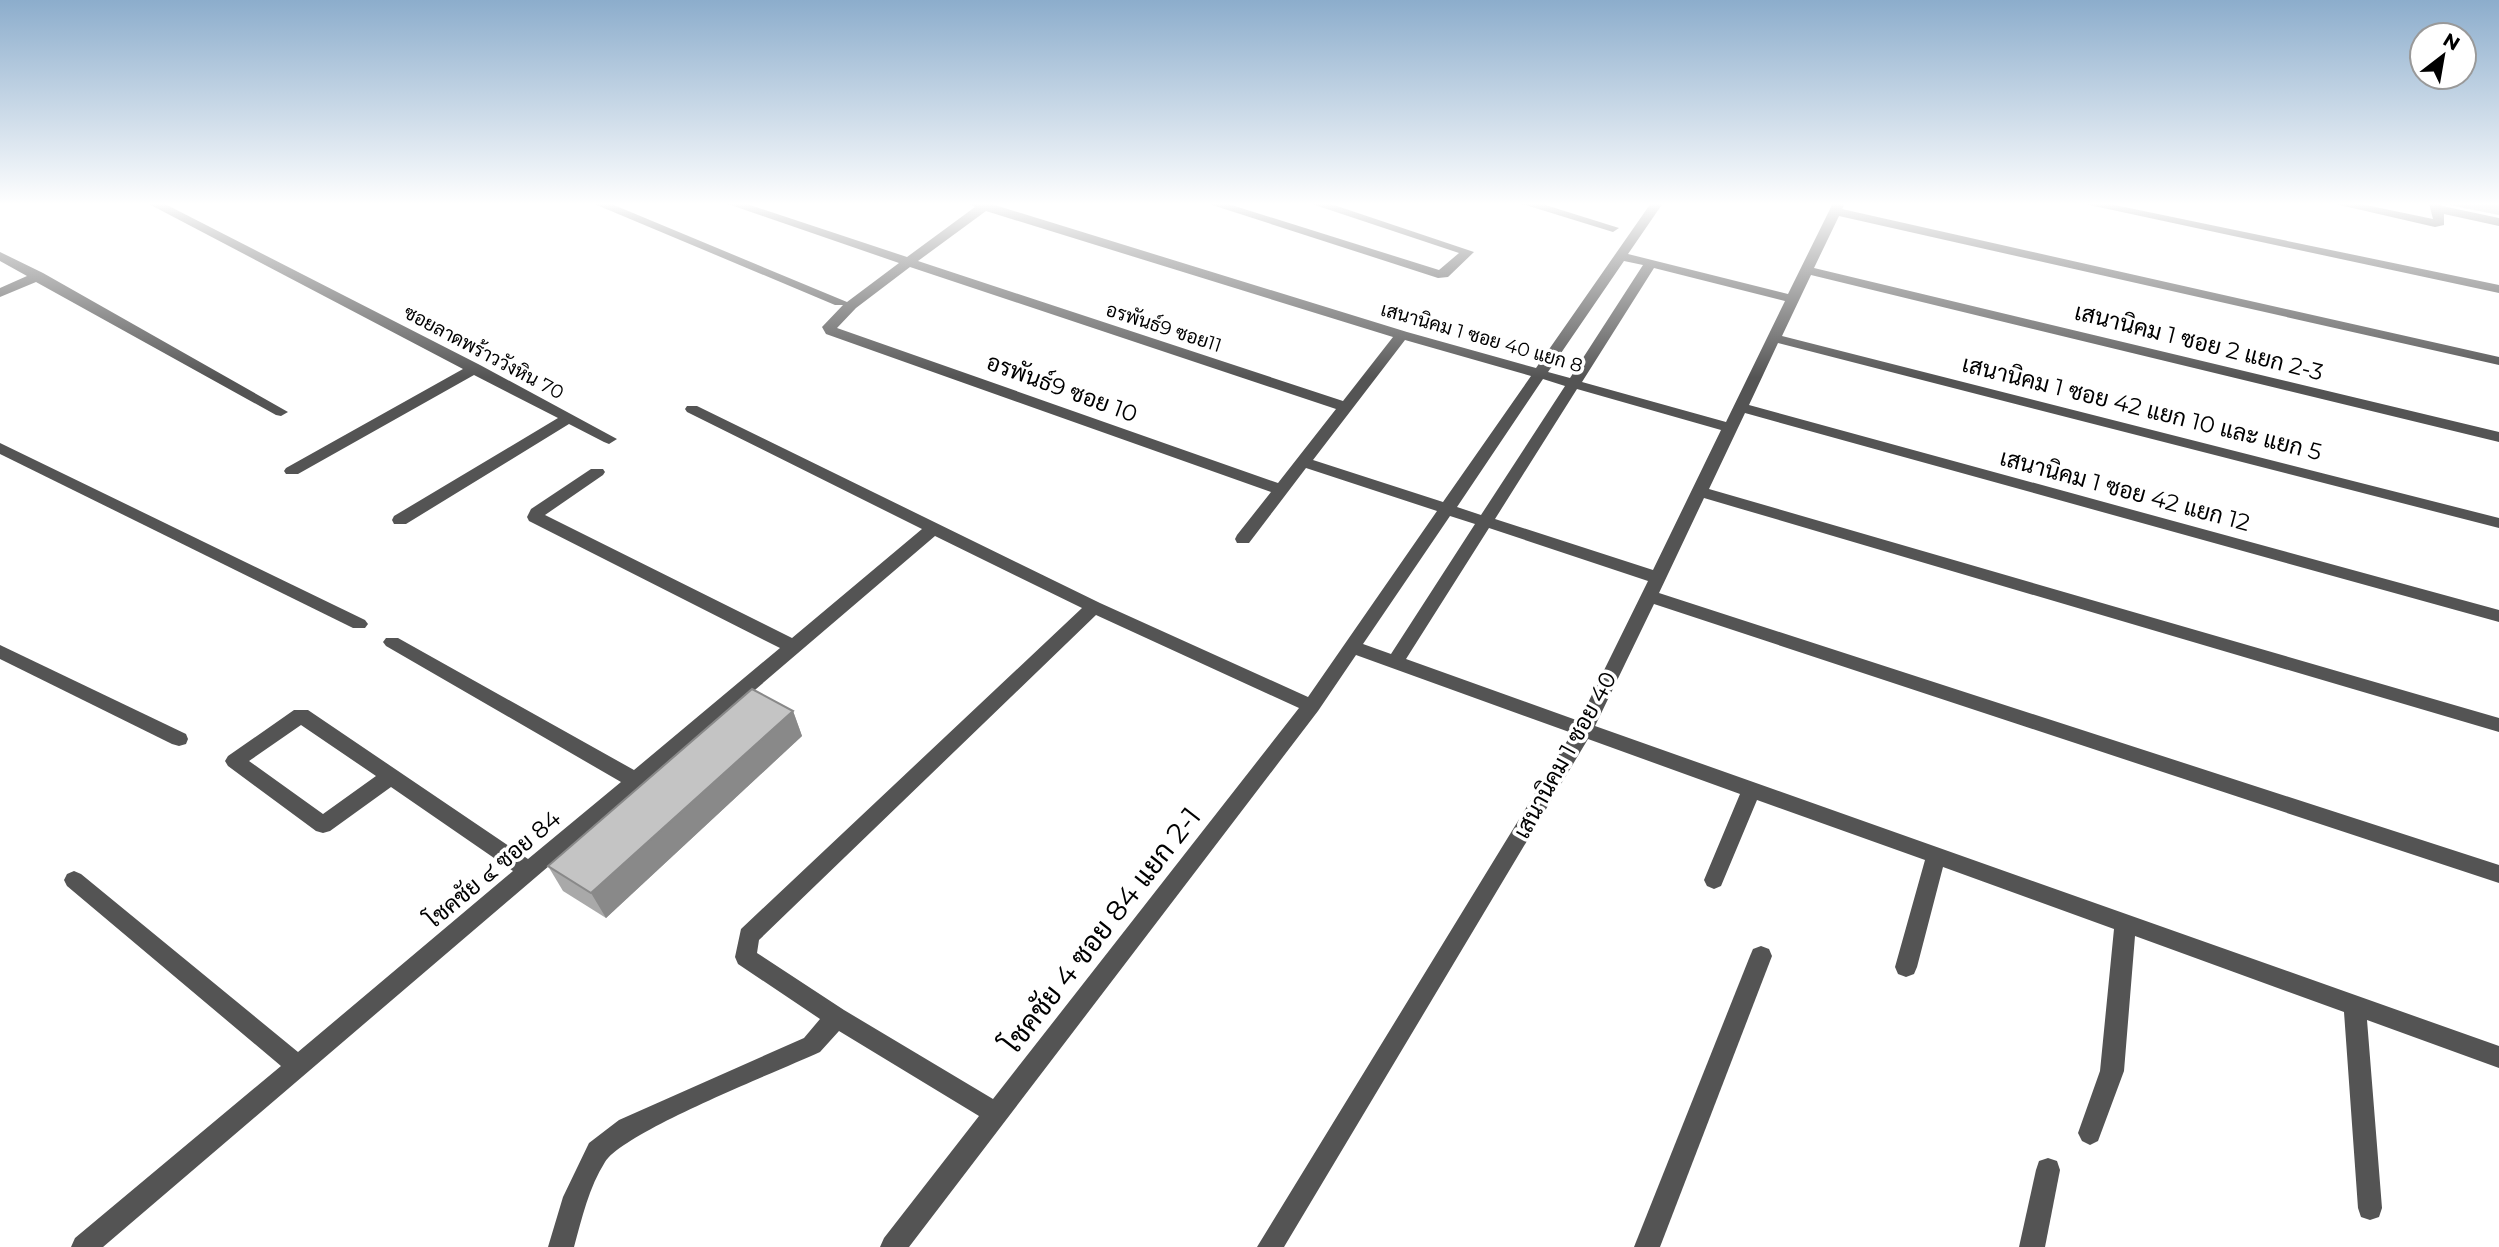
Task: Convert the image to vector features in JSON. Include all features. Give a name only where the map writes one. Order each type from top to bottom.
[{"type":"street","points":[[10,261],[281,412]]},
{"type":"street","name":"ซอยลาดพร้าววังหิน 70","points":[[267,261],[609,439]]},
{"type":"street","points":[[740,261],[840,302]]},
{"type":"street","name":"เสนานิคม 1 ซอย 40 แยก 8","points":[[1162,261],[1402,335],[1730,428]]},
{"type":"street","points":[[1400,261],[1441,274],[1456,261]]},
{"type":"street","name":"โชคชัย 4 ซอย 84 แยก 2-1","points":[[893,1247],[1311,706],[1617,261]]},
{"type":"street","points":[[1643,261],[1793,299]]},
{"type":"street","name":"เสนานิคม 1 ซอย 40","points":[[1270,1247],[1584,730],[1810,261]]},
{"type":"street","points":[[2070,261],[2499,361]]},
{"type":"street","points":[[2365,261],[2499,289]]},
{"type":"street","name":"อรพันธ์9 ซอย 10","points":[[910,262],[851,305],[829,327],[831,331],[1281,490]]},
{"type":"street","name":"อรพันธ์9 ซอย11","points":[[910,262],[1345,407]]},
{"type":"street","points":[[1395,662],[1651,263]]},
{"type":"street","name":"เสนานิคม 1 ซอย 2 แยก 2-3","points":[[1806,270],[2499,437]]},
{"type":"street","points":[[0,293],[38,276]]},
{"type":"street","points":[[1243,539],[1402,335]]},
{"type":"street","name":"เสนานิคม 1 ซอย 42 แยก 10 และ แยก 5","points":[[1774,338],[2499,523]]},
{"type":"street","points":[[292,471],[475,368]]},
{"type":"street","name":"เสนานิคม 1 ซอย 42 แยก 12","points":[[1740,407],[2499,616]]},
{"type":"street","points":[[692,409],[1094,607],[1311,706]]},
{"type":"street","points":[[400,520],[569,418]]},
{"type":"street","points":[[0,448],[359,624]]},
{"type":"street","points":[[1303,462],[1658,578]]},
{"type":"street","points":[[597,471],[535,517],[794,647]]},
{"type":"street","points":[[1699,491],[2499,725]]},
{"type":"street","name":"โชคชัย ๔ ซอย 84","points":[[84,1247],[934,528]]},
{"type":"street","points":[[1648,596],[2499,874]]},
{"type":"street","points":[[997,1114],[836,1017],[746,957],[749,936],[1094,607]]},
{"type":"street","points":[[392,642],[636,780]]},
{"type":"street","points":[[1352,647],[2499,1057]]},
{"type":"street","points":[[0,651],[179,739]]},
{"type":"street","points":[[391,776],[323,825],[235,761],[299,714],[391,776],[529,871]]},
{"type":"street","points":[[1714,880],[1751,790]]},
{"type":"street","points":[[1906,967],[1936,856]]},
{"type":"street","points":[[74,880],[298,1066]]},
{"type":"street","points":[[2090,1133],[2112,1071],[2125,923]]},
{"type":"street","points":[[1647,1247],[1760,956]]},
{"type":"street","points":[[2355,1006],[2370,1208]]},
{"type":"street","points":[[561,1247],[575,1197],[598,1151],[627,1128],[812,1045],[836,1017]]},
{"type":"street","points":[[2032,1247],[2048,1170]]},
{"type":"building","points":[[752,689],[793,711],[591,893],[548,866]]}]
